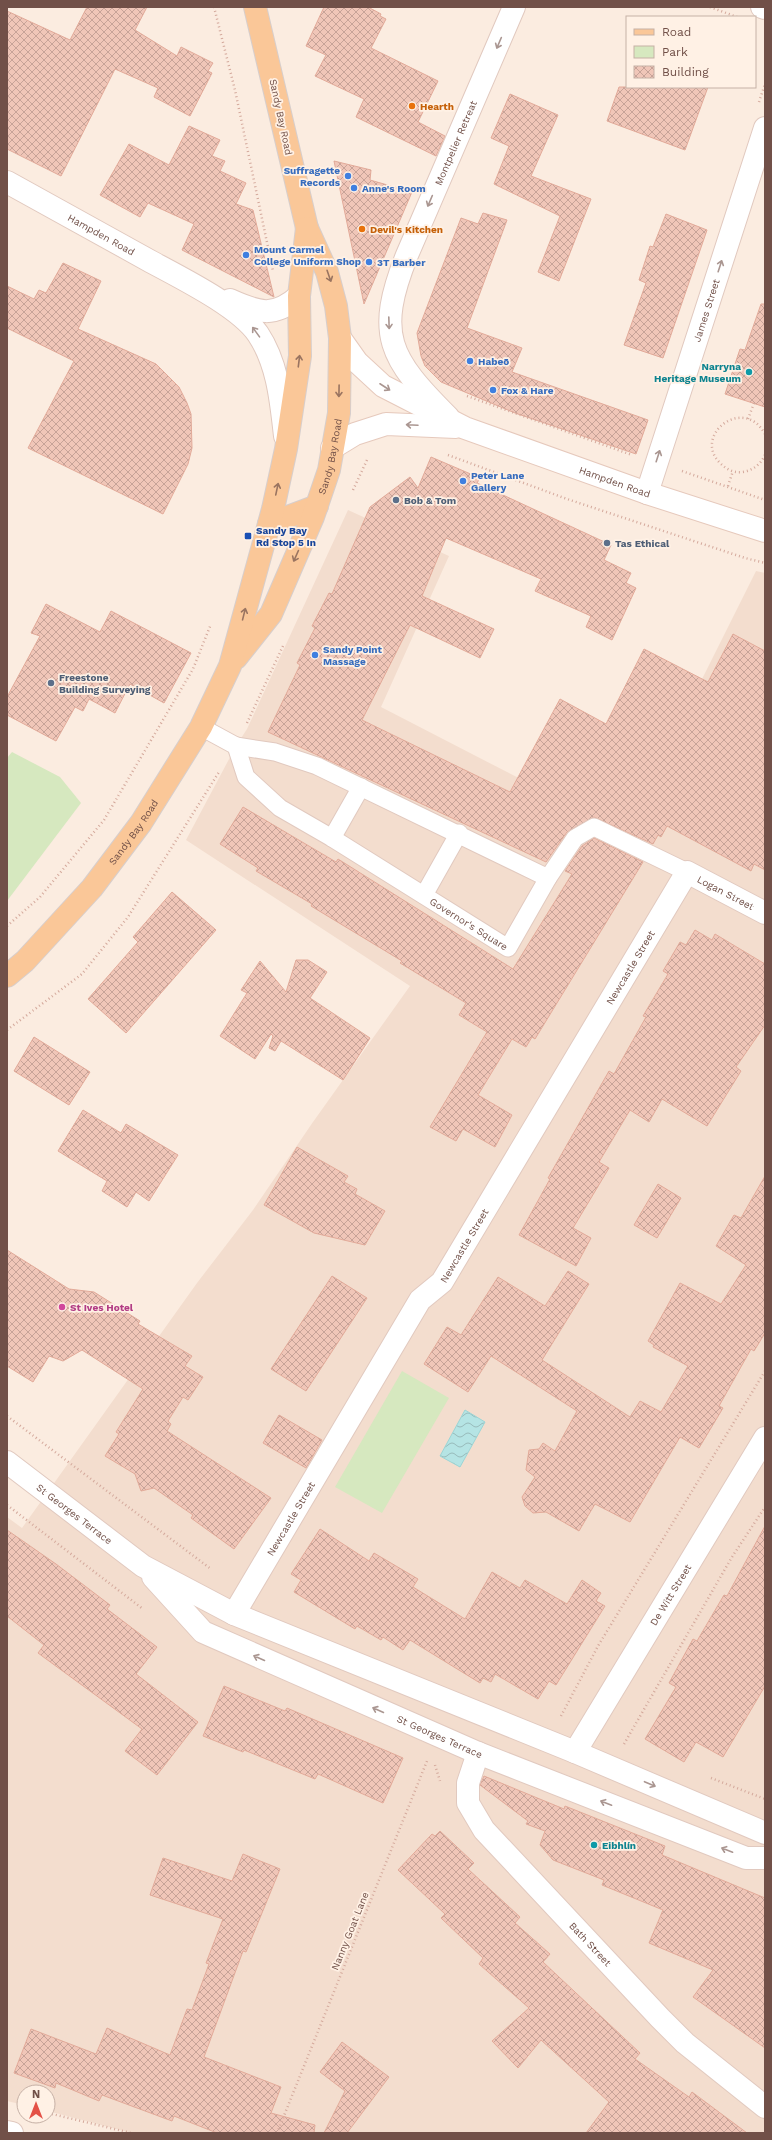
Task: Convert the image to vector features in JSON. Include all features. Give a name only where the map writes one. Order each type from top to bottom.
[{"type":"main road","name":"Sandy Bay Road","points":[[230,666],[271,614],[317,506],[328,470],[339,413],[340,338],[333,290],[327,272],[306,228],[255,7]]},
{"type":"main road","name":"Sandy Bay Road","points":[[7,976],[26,961],[92,888],[149,811],[201,727],[230,666],[268,524],[286,449],[300,356],[299,296],[306,228]]},
{"type":"main road","points":[[268,524],[317,506]]},
{"type":"street","name":"Montpelier Retreat","points":[[460,425],[424,393],[401,362],[391,337],[389,325],[391,304],[398,278],[407,255],[514,7]]},
{"type":"street","name":"James Street","points":[[646,493],[765,128]]},
{"type":"street","name":"Hampden Road","points":[[7,182],[196,286],[245,320],[263,343],[273,365],[279,388],[286,449]]},
{"type":"street","name":"Hampden Road","points":[[196,286],[256,310],[279,310]]},
{"type":"street","points":[[279,310],[287,306],[299,296]]},
{"type":"street","name":"Hampden Road","points":[[340,338],[357,362],[383,386],[460,425],[646,493],[765,531]]},
{"type":"street","name":"Hampden Road","points":[[332,448],[355,434],[386,424],[460,425]]},
{"type":"street","name":"Logan Street","points":[[687,872],[765,913]]},
{"type":"street","name":"Newcastle Street","points":[[234,1614],[420,1300],[442,1282],[687,872]]},
{"type":"street","name":"De Witt Street","points":[[575,1752],[765,1438]]},
{"type":"street","name":"St Georges Terrace","points":[[7,1462],[142,1566],[234,1614],[575,1752],[765,1834]]},
{"type":"street","name":"St Georges Terrace","points":[[142,1566],[202,1632],[478,1753],[746,1858],[765,1858]]},
{"type":"street","name":"Bath Street","points":[[478,1753],[468,1783],[468,1803],[484,1830],[685,2043],[765,2107]]},
{"type":"street","points":[[7,2132],[12,2133]]},
{"type":"lane","points":[[201,727],[236,746],[275,752],[317,766],[459,833],[548,878]]},
{"type":"lane","name":"Governor's Square","points":[[236,746],[246,777],[280,808],[332,838],[508,948],[548,878],[575,838],[594,827],[687,872]]},
{"type":"lane","points":[[332,838],[361,787]]},
{"type":"lane","name":"Governor's Square","points":[[424,895],[459,833]]},
{"type":"path","points":[[214,7],[235,90],[262,212],[279,310]]},
{"type":"path","points":[[710,7],[734,16]]},
{"type":"path","points":[[464,395],[765,500]]},
{"type":"path","points":[[748,419],[754,403]]},
{"type":"path","points":[[765,434],[760,426],[748,419],[735,418],[726,421],[714,435],[712,444],[713,453],[724,468],[733,471],[742,472],[758,466],[765,454]]},
{"type":"path","points":[[442,453],[567,500],[745,558],[765,563]]},
{"type":"path","points":[[728,486],[733,471]]},
{"type":"path","points":[[7,926],[40,897],[104,820],[193,669],[213,620]]},
{"type":"path","points":[[7,1030],[82,974],[128,917],[236,746]]},
{"type":"path","points":[[558,1721],[598,1646],[765,1371]]},
{"type":"path","points":[[622,1748],[732,1557],[765,1507]]},
{"type":"path","name":"Nanny Goat Lane","points":[[277,2133],[437,1736]]},
{"type":"path","points":[[56,2115],[131,2133]]},
{"type":"shaded area","points":[[348,510],[449,556],[381,707],[625,833],[756,571],[765,573],[765,2133],[132,2133],[56,2113],[56,2084],[16,2084],[16,2103],[7,2101],[7,1517],[22,1528],[197,1283],[253,1210],[313,1122],[410,986],[186,840],[236,746],[247,729]]},
{"type":"green space","points":[[12,752],[60,777],[81,803],[7,901],[7,758]]},
{"type":"green space","points":[[402,1371],[449,1398],[382,1513],[335,1487]]},
{"type":"water","points":[[465,1410],[485,1422],[460,1467],[440,1456]]},
{"type":"building","points":[[87,7],[147,7],[135,30],[177,56],[181,47],[213,63],[208,71],[212,73],[190,116],[154,97],[158,88],[115,69],[61,176],[7,149],[7,11],[70,40]]},
{"type":"building","points":[[324,7],[368,7],[381,14],[380,16],[386,19],[371,48],[438,81],[418,122],[445,136],[436,156],[356,117],[364,99],[315,76],[326,55],[306,46]]},
{"type":"building","points":[[619,87],[708,88],[685,150],[607,121]]},
{"type":"building","points":[[510,94],[558,115],[531,176],[591,199],[559,281],[538,272],[560,216],[494,184],[509,146],[491,138]]},
{"type":"building","points":[[189,126],[220,140],[212,156],[225,161],[220,171],[246,183],[236,204],[253,210],[274,297],[182,250],[194,224],[148,203],[140,217],[100,195],[129,144],[169,165]]},
{"type":"building","points":[[334,161],[371,170],[370,180],[412,192],[364,304]]},
{"type":"building","points":[[483,213],[507,220],[467,328],[522,348],[512,372],[648,420],[636,454],[515,413],[441,382],[425,366],[421,356],[417,333],[461,218],[478,224]]},
{"type":"building","points":[[666,214],[707,230],[663,358],[624,345],[646,283],[639,280],[650,246],[653,247]]},
{"type":"building","points":[[63,263],[101,281],[78,329],[156,364],[179,387],[187,403],[191,414],[192,448],[188,464],[163,514],[28,448],[74,361],[7,328],[7,286],[34,299],[39,290],[46,293]]},
{"type":"building","name":"Narryna Heritage Museum","points":[[761,304],[765,304],[765,407],[725,394],[740,349],[745,350]]},
{"type":"building","points":[[431,457],[480,478],[477,483],[611,545],[604,560],[631,573],[626,583],[636,588],[612,640],[586,627],[591,616],[535,591],[541,579],[446,538],[422,596],[494,629],[480,658],[410,625],[362,720],[510,792],[560,699],[606,724],[644,649],[708,682],[733,634],[765,651],[765,870],[754,864],[751,871],[667,826],[661,837],[658,835],[653,844],[594,817],[567,832],[546,862],[268,732],[300,665],[297,663],[315,628],[312,626],[329,593],[332,594],[370,507],[410,477],[418,488]]},
{"type":"building","points":[[46,604],[100,632],[111,611],[191,653],[164,703],[130,684],[115,713],[89,699],[83,711],[75,707],[56,741],[7,715],[7,697],[40,636],[31,633]]},
{"type":"building","points":[[243,807],[336,862],[338,859],[513,969],[572,874],[565,871],[582,846],[594,838],[643,862],[535,1039],[532,1037],[526,1047],[512,1039],[478,1095],[512,1115],[495,1147],[463,1129],[456,1141],[430,1127],[487,1032],[459,1015],[466,1003],[400,963],[402,961],[311,906],[312,904],[256,871],[258,868],[220,844]]},
{"type":"building","points":[[172,892],[216,930],[126,1033],[88,999],[138,942],[133,937]]},
{"type":"building","points":[[695,930],[712,940],[715,934],[765,964],[765,1025],[736,1067],[741,1071],[707,1126],[662,1099],[649,1122],[630,1110],[599,1162],[609,1168],[573,1228],[591,1238],[576,1266],[519,1235],[550,1179],[548,1178],[609,1071],[614,1074],[646,1017],[643,1016],[668,974],[663,971],[680,942],[686,945]]},
{"type":"building","points":[[296,960],[308,960],[327,972],[310,998],[370,1038],[343,1080],[281,1041],[275,1051],[269,1048],[273,1036],[271,1034],[255,1059],[220,1036],[247,993],[241,990],[260,961],[286,992]]},
{"type":"building","points":[[34,1037],[90,1072],[69,1105],[14,1071]]},
{"type":"building","points":[[83,1110],[121,1133],[126,1124],[178,1155],[149,1201],[136,1192],[127,1207],[102,1191],[107,1181],[58,1151]]},
{"type":"building","points":[[297,1147],[348,1176],[344,1182],[357,1189],[355,1194],[385,1211],[365,1245],[314,1233],[264,1205]]},
{"type":"building","points":[[765,1176],[765,1333],[754,1351],[751,1349],[719,1406],[723,1408],[699,1448],[680,1437],[630,1522],[595,1504],[579,1531],[546,1512],[533,1513],[525,1506],[522,1497],[535,1477],[526,1470],[529,1450],[539,1449],[543,1443],[555,1451],[577,1411],[491,1356],[468,1392],[424,1364],[447,1327],[461,1335],[498,1277],[545,1306],[568,1271],[589,1284],[542,1360],[630,1417],[640,1401],[661,1412],[688,1366],[653,1347],[654,1345],[648,1341],[680,1283],[721,1304],[746,1265],[716,1246],[734,1215],[741,1218]]},
{"type":"building","points":[[658,1184],[681,1198],[657,1238],[634,1225]]},
{"type":"building","points":[[7,1250],[69,1289],[94,1292],[140,1321],[138,1324],[192,1356],[185,1366],[203,1377],[188,1400],[183,1397],[168,1421],[171,1424],[167,1431],[271,1498],[234,1549],[191,1518],[193,1515],[154,1488],[141,1491],[135,1474],[105,1456],[119,1434],[116,1432],[143,1389],[82,1350],[63,1361],[49,1356],[33,1382],[7,1366]]},
{"type":"building","points":[[332,1276],[367,1298],[306,1391],[271,1369]]},
{"type":"building","points":[[279,1415],[322,1440],[306,1468],[263,1443]]},
{"type":"building","points":[[765,1526],[765,1686],[723,1757],[696,1742],[684,1762],[645,1739],[676,1687],[669,1683],[693,1639],[697,1641],[724,1595],[727,1596]]},
{"type":"building","points":[[320,1529],[369,1561],[374,1553],[418,1579],[413,1587],[465,1619],[492,1572],[520,1588],[525,1580],[567,1604],[582,1580],[601,1593],[596,1601],[605,1606],[556,1685],[549,1681],[538,1699],[495,1674],[491,1682],[483,1678],[480,1683],[410,1640],[403,1650],[383,1637],[381,1640],[357,1626],[355,1629],[294,1592],[301,1580],[291,1574]]},
{"type":"building","points":[[7,1530],[56,1564],[110,1605],[107,1609],[157,1647],[136,1674],[198,1722],[157,1775],[125,1751],[142,1729],[38,1653],[44,1645],[7,1616]]},
{"type":"building","points":[[224,1686],[285,1711],[287,1708],[403,1758],[383,1803],[318,1774],[315,1779],[244,1750],[243,1752],[203,1736]]},
{"type":"building","points":[[484,1776],[564,1809],[565,1806],[665,1846],[662,1855],[765,1898],[765,2048],[693,1997],[713,1970],[649,1943],[663,1910],[602,1885],[604,1880],[553,1860],[540,1845],[545,1831],[526,1824],[528,1821],[480,1785]]},
{"type":"building","points":[[440,1831],[474,1863],[468,1869],[520,1917],[515,1923],[550,1954],[543,1962],[640,2053],[635,2059],[689,2097],[692,2092],[747,2133],[586,2133],[609,2102],[541,2040],[518,2068],[492,2041],[529,2008],[479,1964],[483,1958],[441,1918],[445,1914],[398,1870],[432,1834],[435,1836]]},
{"type":"building","points":[[243,1854],[280,1869],[246,1952],[243,1951],[204,2057],[281,2087],[271,2113],[315,2125],[314,2133],[217,2133],[174,2116],[172,2121],[102,2095],[99,2101],[56,2083],[44,2084],[14,2073],[31,2029],[96,2054],[107,2028],[170,2055],[187,2009],[192,2010],[209,1964],[206,1963],[223,1919],[150,1895],[163,1858],[232,1881]]},
{"type":"building","points":[[342,2042],[389,2077],[347,2133],[324,2133],[345,2091],[320,2072]]},
{"type":"place","name":"Hearth","points":[[412,106]]},
{"type":"place","name":"Suffragette Records","points":[[348,176]]},
{"type":"place","name":"Anne's Room","points":[[354,188]]},
{"type":"place","name":"Devil's Kitchen","points":[[362,229]]},
{"type":"place","name":"Mount Carmel College Uniform Shop","points":[[246,255]]},
{"type":"place","name":"3T Barber","points":[[369,262]]},
{"type":"place","name":"Habeō","points":[[470,361]]},
{"type":"place","name":"Narryna Heritage Museum","points":[[749,372]]},
{"type":"place","name":"Fox & Hare","points":[[493,390]]},
{"type":"place","name":"Peter Lane Gallery","points":[[463,481]]},
{"type":"place","name":"Bob & Tom","points":[[396,500]]},
{"type":"place","name":"Sandy Bay Rd Stop 5 In","points":[[248,536]]},
{"type":"place","name":"Tas Ethical","points":[[607,543]]},
{"type":"place","name":"Sandy Point Massage","points":[[315,655]]},
{"type":"place","name":"Freestone Building Surveying","points":[[51,683]]},
{"type":"place","name":"St Ives Hotel","points":[[62,1307]]},
{"type":"place","name":"Eibhlín","points":[[594,1845]]}]
